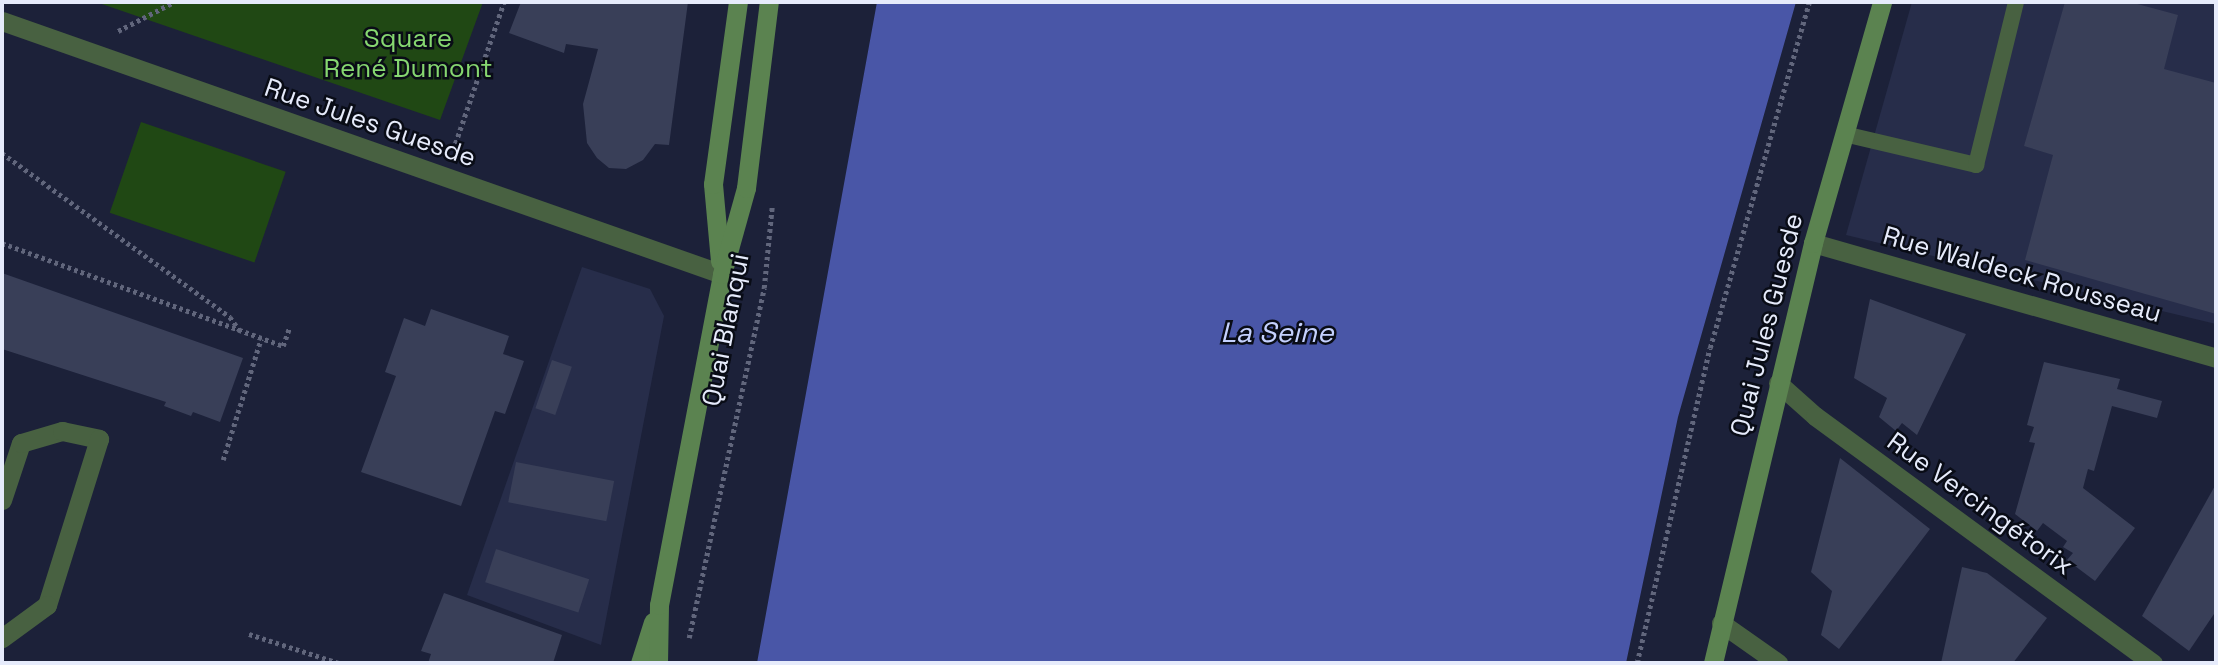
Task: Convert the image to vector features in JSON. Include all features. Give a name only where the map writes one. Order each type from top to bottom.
[{"type":"main road","name":"Quai Blanqui","points":[[722,274],[713,184],[738,2]]},
{"type":"main road","name":"Quai Blanqui","points":[[640,663],[660,605],[722,274],[746,188],[769,2]]},
{"type":"main road","name":"Quai Jules Guesde","points":[[1713,663],[1813,243],[1882,2]]},
{"type":"main road","name":"Quai Blanqui","points":[[658,663],[660,605]]},
{"type":"street","name":"Rue Jules Guesde","points":[[2,21],[722,274]]},
{"type":"street","name":"Rue Waldeck Rousseau","points":[[1813,243],[2216,358]]},
{"type":"street","name":"Rue Vercingétorix","points":[[1778,383],[1826,424],[2153,663]]},
{"type":"street","points":[[2,500],[21,443],[62,432],[99,439],[47,605],[2,638]]},
{"type":"street","points":[[1721,622],[1778,663]]},
{"type":"lane","points":[[1844,134],[1976,165],[2016,2]]},
{"type":"path","points":[[83,50],[174,2]]},
{"type":"path","points":[[444,177],[504,2]]},
{"type":"path","points":[[1637,663],[1710,348],[1809,2]]},
{"type":"path","points":[[2,153],[230,317],[241,331]]},
{"type":"path","name":"Quai Blanqui","points":[[687,650],[764,288],[774,192]]},
{"type":"path","points":[[2,243],[283,346],[289,329]]},
{"type":"path","points":[[223,460],[261,339]]},
{"type":"path","points":[[249,634],[340,663]]},
{"type":"shaded area","points":[[1912,2],[2216,2],[2216,324],[1846,235]]},
{"type":"shaded area","points":[[582,267],[650,289],[664,316],[601,645],[467,595]]},
{"type":"green space","name":"Square René Dumont","points":[[96,2],[483,2],[440,120]]},
{"type":"green space","points":[[141,122],[286,172],[254,263],[110,213]]},
{"type":"water","name":"La Seine","points":[[877,2],[1796,2],[1678,417],[1626,663],[757,663]]},
{"type":"building","points":[[521,2],[688,2],[669,145],[655,144],[643,160],[626,169],[609,168],[597,158],[587,143],[583,104],[598,49],[566,44],[564,53],[509,33]]},
{"type":"building","points":[[2065,2],[2130,2],[2178,15],[2164,69],[2216,83],[2216,314],[2025,260],[2053,155],[2024,146]]},
{"type":"building","points":[[2,273],[243,358],[220,422],[193,412],[191,416],[164,406],[166,402],[2,349]]},
{"type":"building","points":[[1870,299],[1966,334],[1917,435],[1902,423],[1896,431],[1879,417],[1887,398],[1854,378]]},
{"type":"building","points":[[431,309],[509,336],[503,354],[524,361],[505,414],[495,411],[461,506],[361,472],[396,376],[385,372],[404,318],[425,326]]},
{"type":"building","points":[[552,360],[572,367],[555,415],[535,408]]},
{"type":"building","points":[[2044,362],[2120,379],[2117,389],[2162,401],[2157,418],[2112,406],[2094,471],[2088,469],[2083,488],[2135,528],[2095,581],[2067,560],[2073,553],[2063,547],[2067,541],[2043,523],[2037,531],[2015,514],[2035,443],[2029,442],[2034,427],[2027,425]]},
{"type":"building","points":[[1840,458],[1930,529],[1839,649],[1821,635],[1832,591],[1811,572]]},
{"type":"building","points":[[516,462],[614,481],[606,521],[508,502]]},
{"type":"building","points":[[2216,484],[2216,611],[2189,651],[2142,616]]},
{"type":"building","points":[[496,549],[589,579],[578,613],[485,582]]},
{"type":"building","points":[[1962,567],[1987,573],[2047,618],[2013,663],[1941,663]]},
{"type":"building","points":[[444,593],[562,635],[553,663],[428,663],[431,654],[421,651]]}]
